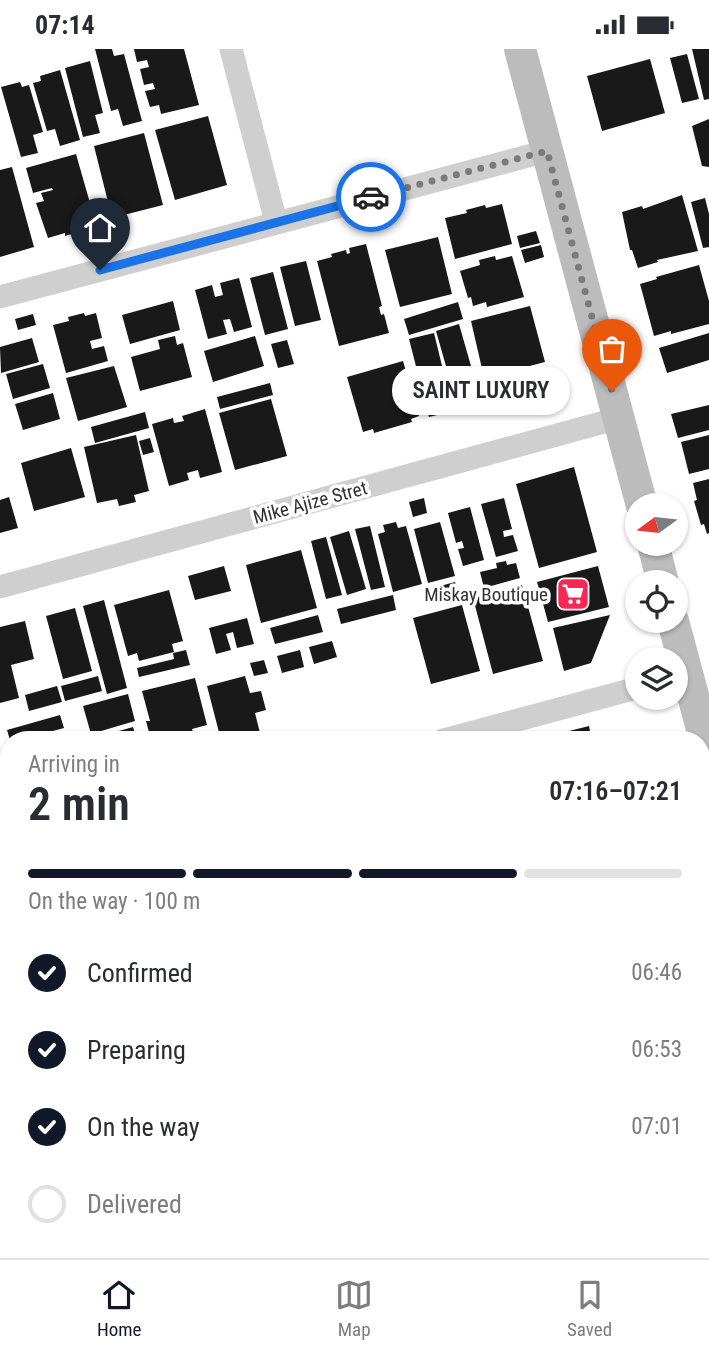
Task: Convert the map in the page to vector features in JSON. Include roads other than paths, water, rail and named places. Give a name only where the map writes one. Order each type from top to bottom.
[{"type":"street","points":[[231,49],[276,222]]},
{"type":"street","points":[[520,49],[639,493]]},
{"type":"street","points":[[0,297],[547,151]]},
{"type":"street","name":"Mike Ajize Stret","points":[[0,587],[619,418]]},
{"type":"street","points":[[477,731],[625,691]]},
{"type":"street","points":[[688,696],[700,731]]},
{"type":"place","name":"SAINT LUXURY","points":[[612,391]]},
{"type":"place","name":"Miskay Boutique","points":[[573,594]]}]
